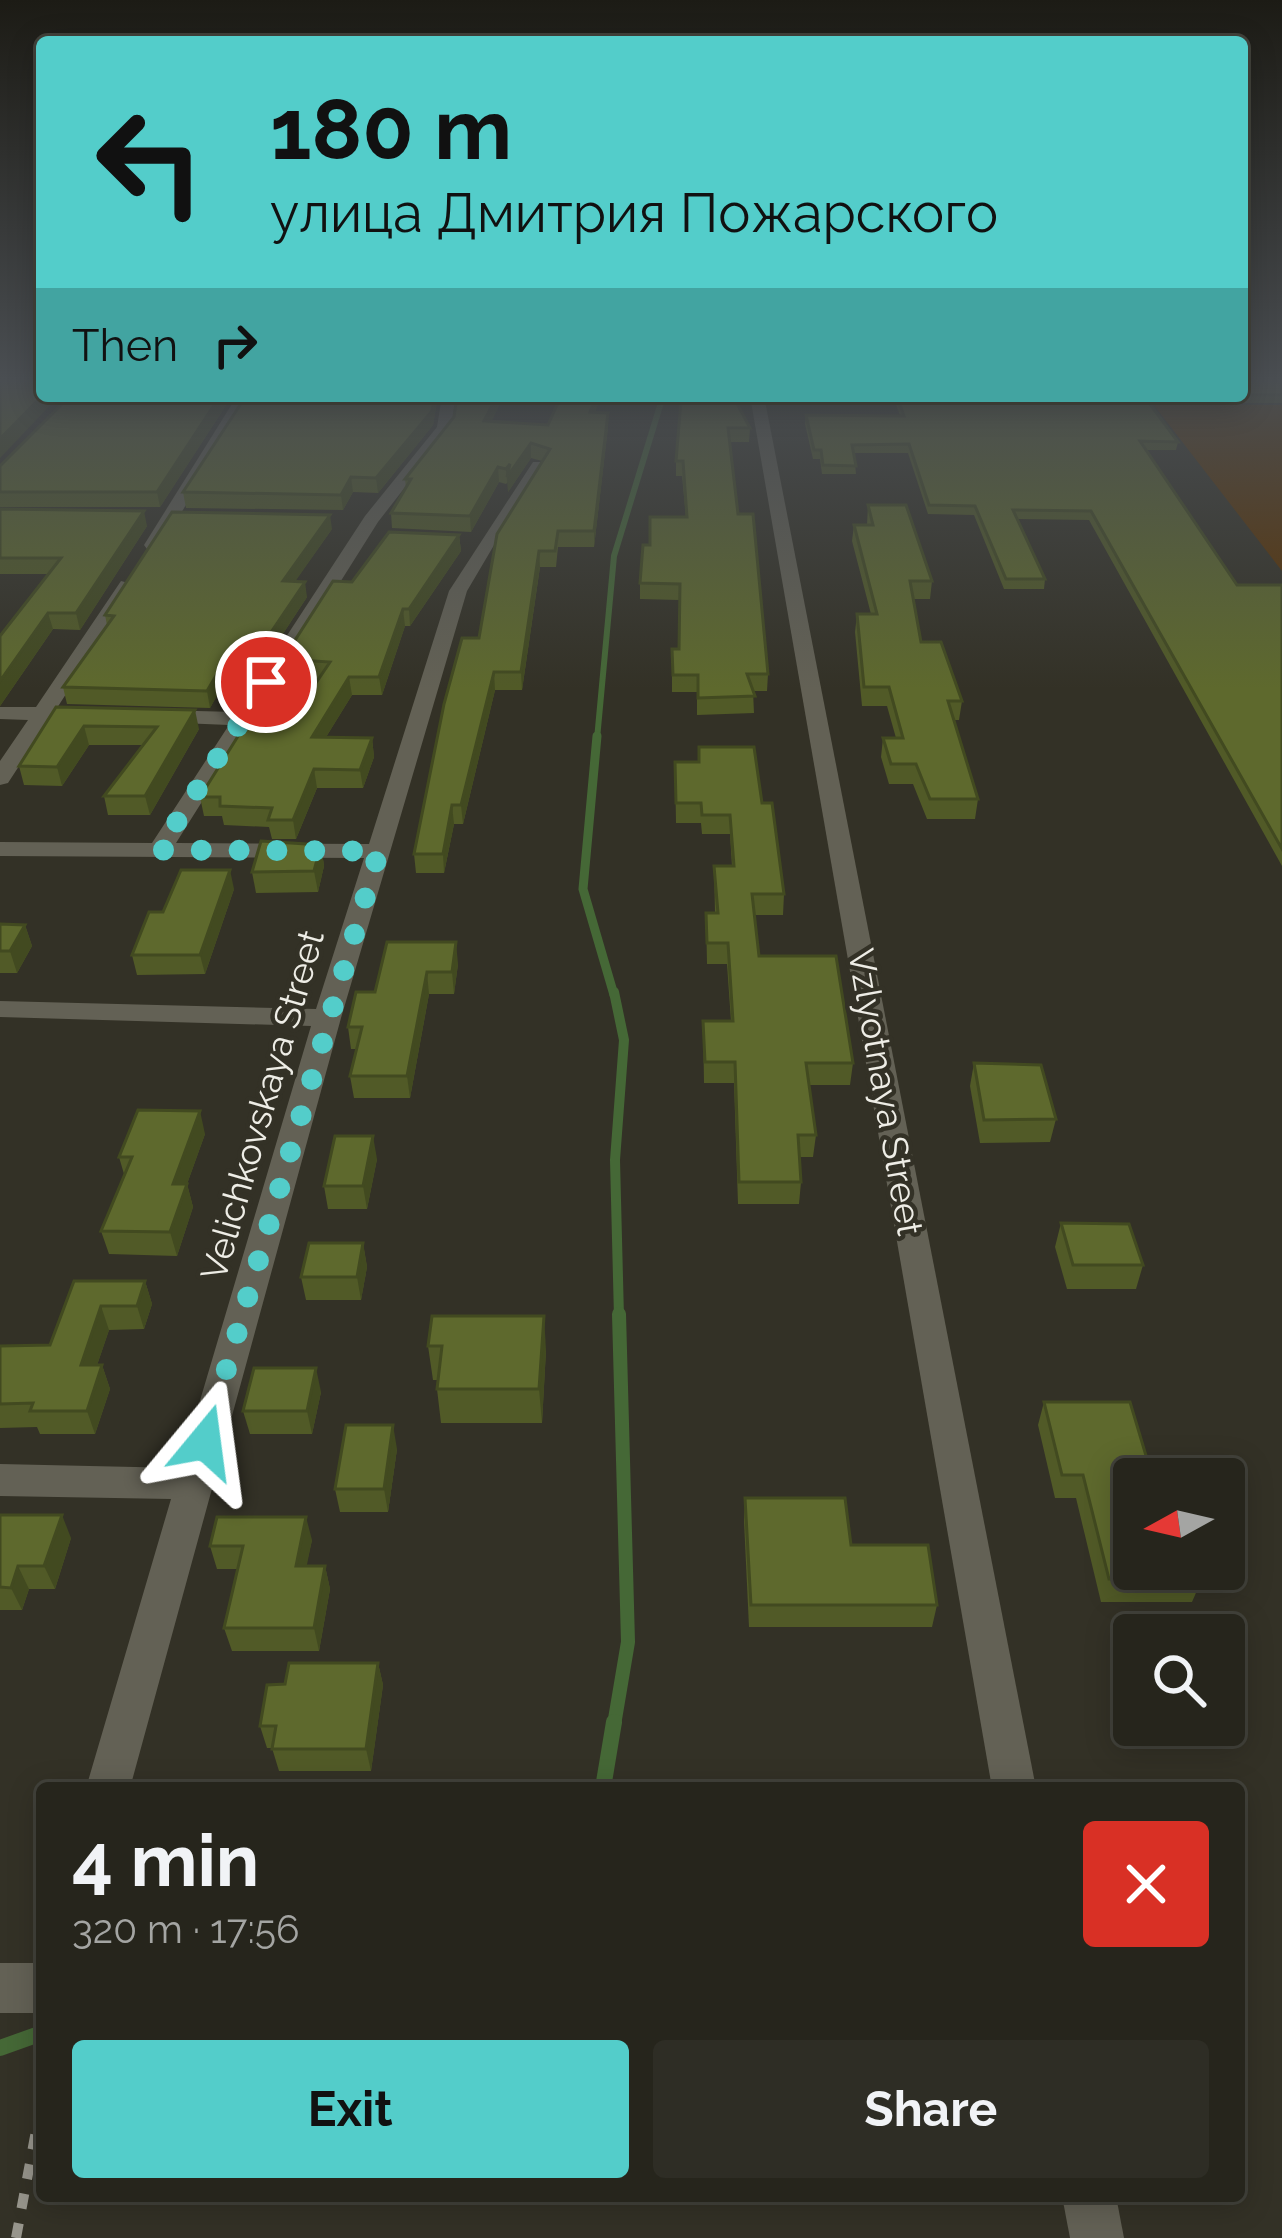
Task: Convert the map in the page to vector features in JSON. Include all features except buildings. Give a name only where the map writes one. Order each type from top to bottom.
[{"type":"street","points":[[0,778],[193,480]]},
{"type":"street","points":[[159,850],[365,529],[403,480]]},
{"type":"street","name":"Velichkovskaya Street","points":[[110,1782],[327,1018],[458,590],[476,542],[525,480]]},
{"type":"street","name":"Vzlyotnaya Street","points":[[773,480],[1013,1782]]},
{"type":"street","points":[[149,518],[193,518]]},
{"type":"street","points":[[0,713],[87,715]]},
{"type":"street","points":[[132,716],[242,719]]},
{"type":"street","points":[[0,849],[379,851]]},
{"type":"street","points":[[0,1010],[327,1018]]},
{"type":"street","points":[[0,1480],[193,1484]]},
{"type":"street","points":[[0,1988],[36,1988]]},
{"type":"street","points":[[1090,2202],[1097,2238]]},
{"type":"path","points":[[16,2238],[36,2130]]},
{"type":"shaded area","points":[[1212,480],[1282,480],[1282,571]]},
{"type":"waterway","points":[[597,739],[614,556],[637,480]]},
{"type":"waterway","points":[[597,736],[583,889],[614,995]]},
{"type":"waterway","points":[[614,992],[624,1040],[615,1160],[619,1317]]},
{"type":"waterway","points":[[614,1725],[628,1642],[619,1314]]},
{"type":"waterway","points":[[604,1782],[614,1722]]},
{"type":"waterway","points":[[0,2048],[36,2035]]},
{"type":"route","points":[[205,1442],[379,851],[159,850],[266,682]]}]
